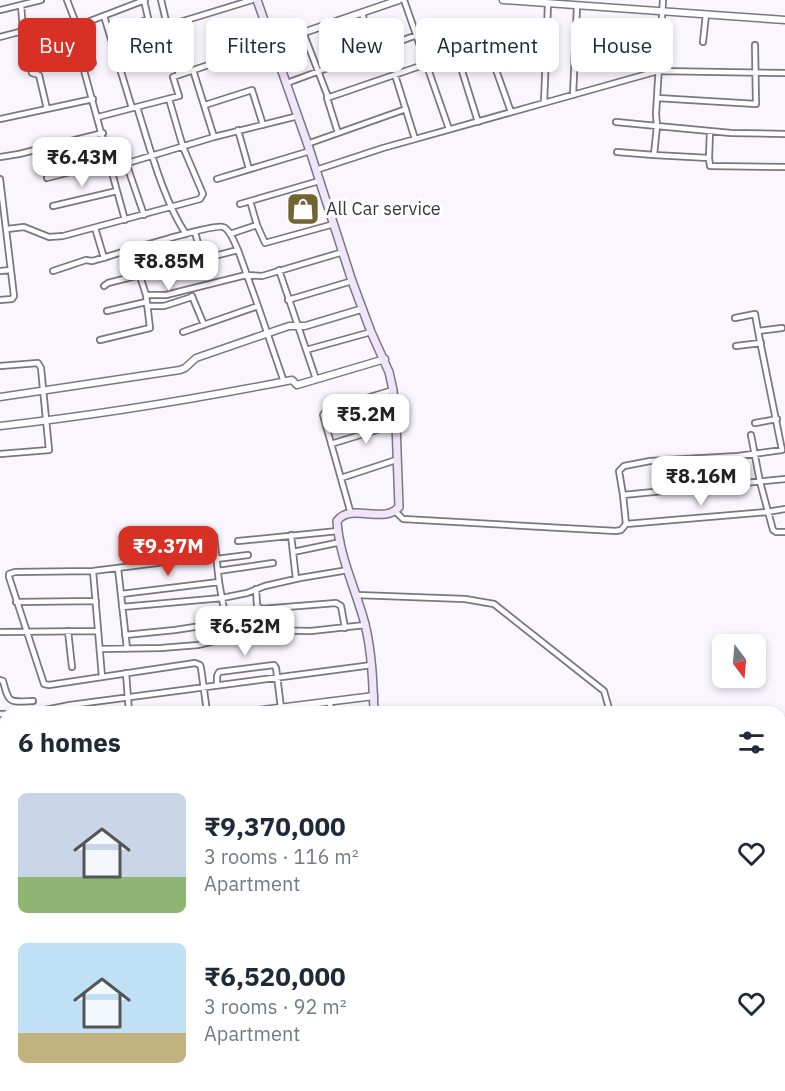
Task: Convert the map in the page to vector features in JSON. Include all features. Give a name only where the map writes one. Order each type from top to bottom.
[{"type":"main road","points":[[257,0],[264,18]]},
{"type":"main road","points":[[283,72],[352,281],[371,332],[385,359],[393,390],[399,507],[385,514],[340,516],[337,521],[348,570],[365,625],[372,665],[374,706]]},
{"type":"street","points":[[0,10],[41,0]]},
{"type":"street","points":[[67,0],[76,18]]},
{"type":"street","points":[[96,19],[144,0],[147,18]]},
{"type":"street","points":[[161,0],[165,18]]},
{"type":"street","points":[[193,18],[252,0]]},
{"type":"street","points":[[346,18],[399,0]]},
{"type":"street","points":[[404,0],[416,32]]},
{"type":"street","points":[[503,0],[785,20]]},
{"type":"street","points":[[662,18],[663,0]]},
{"type":"street","points":[[547,18],[548,4]]},
{"type":"street","points":[[21,5],[22,18]]},
{"type":"street","points":[[573,95],[577,6]]},
{"type":"street","points":[[362,13],[363,18]]},
{"type":"street","points":[[703,42],[706,14]]},
{"type":"street","points":[[104,16],[108,29]]},
{"type":"street","points":[[0,37],[18,32]]},
{"type":"street","points":[[307,43],[328,97],[338,133]]},
{"type":"street","points":[[657,98],[756,104],[755,45]]},
{"type":"street","points":[[206,66],[194,70],[214,137]]},
{"type":"street","points":[[328,97],[416,68]]},
{"type":"street","points":[[287,83],[317,71]]},
{"type":"street","points":[[673,71],[785,73]]},
{"type":"street","points":[[31,72],[39,75],[47,109]]},
{"type":"street","points":[[85,72],[125,220]]},
{"type":"street","points":[[122,72],[179,223],[186,234]]},
{"type":"street","points":[[98,117],[179,96],[173,77],[175,72]]},
{"type":"street","points":[[173,77],[188,72]]},
{"type":"street","points":[[429,72],[449,129]]},
{"type":"street","points":[[462,72],[478,122]]},
{"type":"street","points":[[497,72],[511,112]]},
{"type":"street","points":[[544,103],[545,72]]},
{"type":"street","points":[[316,170],[449,129],[654,72]]},
{"type":"street","points":[[654,155],[658,72]]},
{"type":"street","points":[[395,75],[415,139]]},
{"type":"street","points":[[204,105],[252,90],[261,124]]},
{"type":"street","points":[[0,119],[93,99]]},
{"type":"street","points":[[7,229],[24,227],[49,237],[63,236],[203,197],[183,147],[168,99]]},
{"type":"street","points":[[217,179],[309,147],[338,133],[406,109]]},
{"type":"street","points":[[111,168],[238,130],[298,116]]},
{"type":"street","points":[[616,122],[711,131],[785,134]]},
{"type":"street","points":[[238,130],[249,169]]},
{"type":"street","points":[[711,131],[709,164],[712,167],[785,167]]},
{"type":"street","points":[[0,157],[103,133]]},
{"type":"street","points":[[617,152],[709,158]]},
{"type":"street","points":[[47,178],[109,162]]},
{"type":"street","points":[[126,163],[144,215]]},
{"type":"street","points":[[0,179],[14,297],[0,300]]},
{"type":"street","points":[[240,204],[319,181]]},
{"type":"street","points":[[52,206],[117,191]]},
{"type":"street","points":[[250,201],[257,225],[264,242],[267,243],[334,224]]},
{"type":"street","points":[[175,238],[179,223]]},
{"type":"street","points":[[230,234],[257,225]]},
{"type":"street","points":[[53,271],[86,260],[92,261],[132,251],[221,226],[227,229],[238,250],[284,382]]},
{"type":"street","points":[[95,228],[104,258]]},
{"type":"street","points":[[195,232],[201,259]]},
{"type":"street","points":[[0,244],[8,243]]},
{"type":"street","points":[[104,286],[108,283],[238,250]]},
{"type":"street","points":[[100,340],[150,328],[146,295],[132,251]]},
{"type":"street","points":[[146,295],[166,295],[246,275],[262,276],[343,252]]},
{"type":"street","points":[[0,271],[11,270]]},
{"type":"street","points":[[279,270],[316,379]]},
{"type":"street","points":[[288,300],[352,281]]},
{"type":"street","points":[[190,290],[204,325]]},
{"type":"street","points":[[107,311],[146,304],[164,306],[192,297]]},
{"type":"street","points":[[183,332],[258,306]]},
{"type":"street","points":[[0,397],[180,370],[196,358],[267,334],[305,326],[362,309]]},
{"type":"street","points":[[395,511],[403,519],[616,531],[621,530],[626,524],[619,471],[624,466],[650,461],[754,454],[784,449],[755,314],[735,318]]},
{"type":"street","points":[[758,332],[782,328]]},
{"type":"street","points":[[306,350],[371,332]]},
{"type":"street","points":[[735,346],[761,343]]},
{"type":"street","points":[[0,426],[224,394],[292,380],[297,385],[385,359]]},
{"type":"street","points":[[0,366],[38,363],[41,368],[49,450],[0,454]]},
{"type":"street","points":[[351,514],[323,417],[324,412],[393,390]]},
{"type":"street","points":[[755,423],[777,419]]},
{"type":"street","points":[[331,444],[396,424]]},
{"type":"street","points":[[751,435],[767,513],[774,531],[785,532]]},
{"type":"street","points":[[341,478],[396,460]]},
{"type":"street","points":[[623,495],[785,479]]},
{"type":"street","points":[[626,524],[767,513],[785,509]]},
{"type":"street","points":[[238,541],[338,531]]},
{"type":"street","points":[[291,535],[296,579]]},
{"type":"street","points":[[214,536],[219,582],[229,637]]},
{"type":"street","points":[[292,552],[341,543]]},
{"type":"street","points":[[206,706],[200,664],[195,663],[46,685],[42,681],[16,603],[9,574],[93,572],[216,552]]},
{"type":"street","points":[[216,559],[248,555]]},
{"type":"street","points":[[218,571],[273,564]]},
{"type":"street","points":[[118,568],[127,649]]},
{"type":"street","points":[[122,607],[222,598],[296,579],[348,570]]},
{"type":"street","points":[[93,572],[102,677]]},
{"type":"street","points":[[121,594],[219,582]]},
{"type":"street","points":[[256,589],[257,605],[261,609],[336,603],[340,606],[345,628]]},
{"type":"street","points":[[357,595],[465,599],[494,604],[604,691],[608,706]]},
{"type":"street","points":[[16,603],[96,601]]},
{"type":"street","points":[[124,635],[227,622]]},
{"type":"street","points":[[100,649],[198,645],[260,630],[311,632],[365,625]]},
{"type":"street","points":[[0,631],[98,631]]},
{"type":"street","points":[[68,631],[72,667]]},
{"type":"street","points":[[68,706],[372,665]]},
{"type":"street","points":[[218,685],[216,676],[219,672],[276,666],[280,706]]},
{"type":"street","points":[[126,673],[129,706]]},
{"type":"street","points":[[0,680],[3,681],[7,698],[14,701],[33,701]]},
{"type":"street","points":[[310,706],[374,696]]},
{"type":"street","points":[[330,702],[330,706]]},
{"type":"place","name":"All Car service","points":[[303,209]]}]
